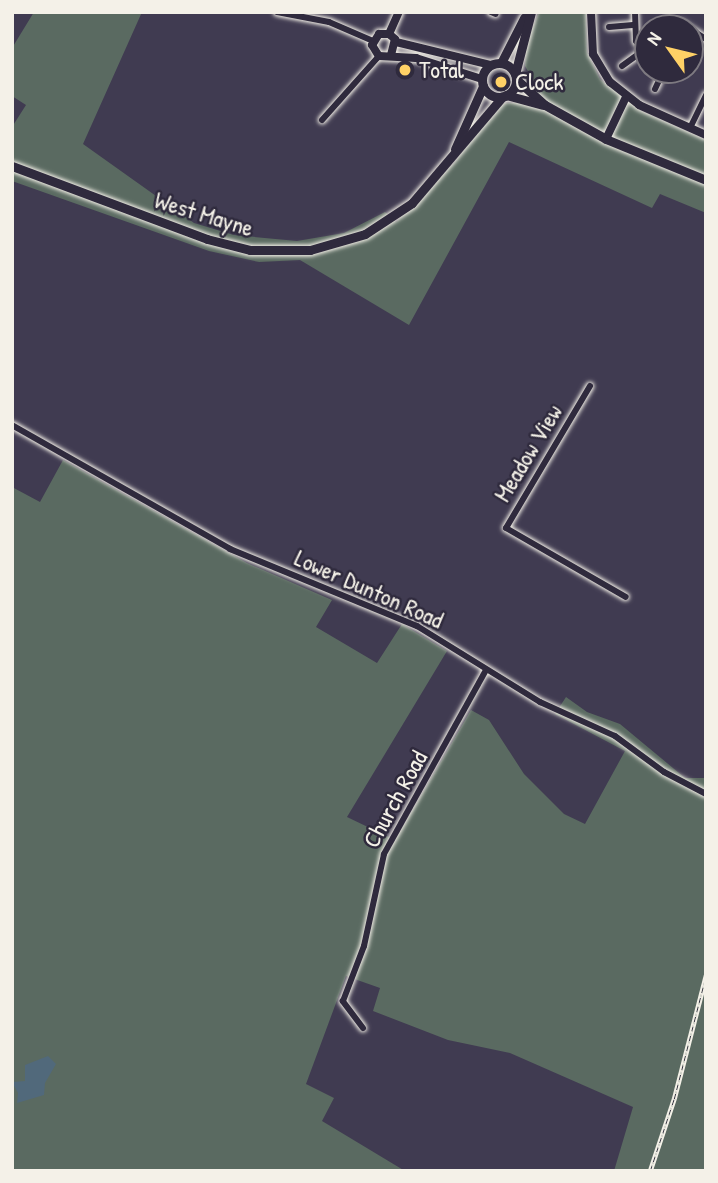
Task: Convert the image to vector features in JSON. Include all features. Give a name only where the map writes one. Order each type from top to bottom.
[{"type":"main road","points":[[529,12],[496,64],[515,76],[545,105],[606,139],[706,180]]},
{"type":"main road","points":[[515,76],[529,12]]},
{"type":"main road","name":"West Mayne","points":[[448,163],[483,83],[496,64]]},
{"type":"main road","name":"West Mayne","points":[[12,166],[206,240],[281,252],[327,247],[377,227],[412,203],[505,96],[515,76]]},
{"type":"main road","points":[[483,83],[489,94],[545,105]]},
{"type":"street","points":[[277,12],[329,22],[373,41],[379,56]]},
{"type":"street","points":[[389,34],[399,12]]},
{"type":"street","points":[[591,12],[593,54],[604,75],[626,97],[706,135]]},
{"type":"street","points":[[609,27],[633,25],[635,12]]},
{"type":"street","points":[[373,41],[379,34],[389,34],[396,42],[496,64]]},
{"type":"street","points":[[391,55],[396,42]]},
{"type":"street","points":[[323,120],[379,56],[391,55],[483,83]]},
{"type":"street","points":[[622,66],[634,60]]},
{"type":"street","points":[[655,89],[657,84]]},
{"type":"street","points":[[690,128],[706,95]]},
{"type":"street","points":[[606,139],[626,97]]},
{"type":"street","name":"Meadow View","points":[[590,386],[506,528],[626,597]]},
{"type":"street","name":"Lower Dunton Road","points":[[12,425],[230,549],[417,626],[552,708],[615,736],[664,772],[706,794]]},
{"type":"street","name":"Church Road","points":[[363,1028],[342,1001],[364,946],[384,854],[486,670]]},
{"type":"green space","points":[[34,12],[142,12],[83,144],[194,223],[234,235],[297,241],[344,233],[385,212],[396,222],[454,163],[492,113],[505,103],[533,103],[538,89],[525,66],[526,44],[539,12],[586,12],[587,52],[600,79],[639,110],[706,140],[706,213],[660,194],[652,208],[509,142],[409,325],[300,260],[259,262],[209,251],[12,181],[12,127],[26,105],[12,96],[12,48]]},
{"type":"green space","points":[[63,460],[247,563],[332,600],[316,627],[377,663],[402,624],[447,651],[347,817],[395,840],[471,710],[489,720],[524,774],[564,814],[585,824],[625,751],[555,714],[566,697],[587,712],[620,724],[685,778],[706,778],[706,1171],[614,1171],[633,1107],[510,1053],[448,1040],[373,1011],[380,988],[346,976],[306,1084],[334,1098],[322,1121],[405,1171],[12,1171],[12,487],[40,502]]},
{"type":"water","points":[[48,1056],[56,1064],[45,1083],[44,1095],[17,1103],[18,1093],[12,1082],[25,1081],[25,1065]]},
{"type":"railway","points":[[650,1171],[674,1099],[706,975]]},
{"type":"place","name":"Total","points":[[405,70]]},
{"type":"place","name":"Clock","points":[[501,82]]}]
